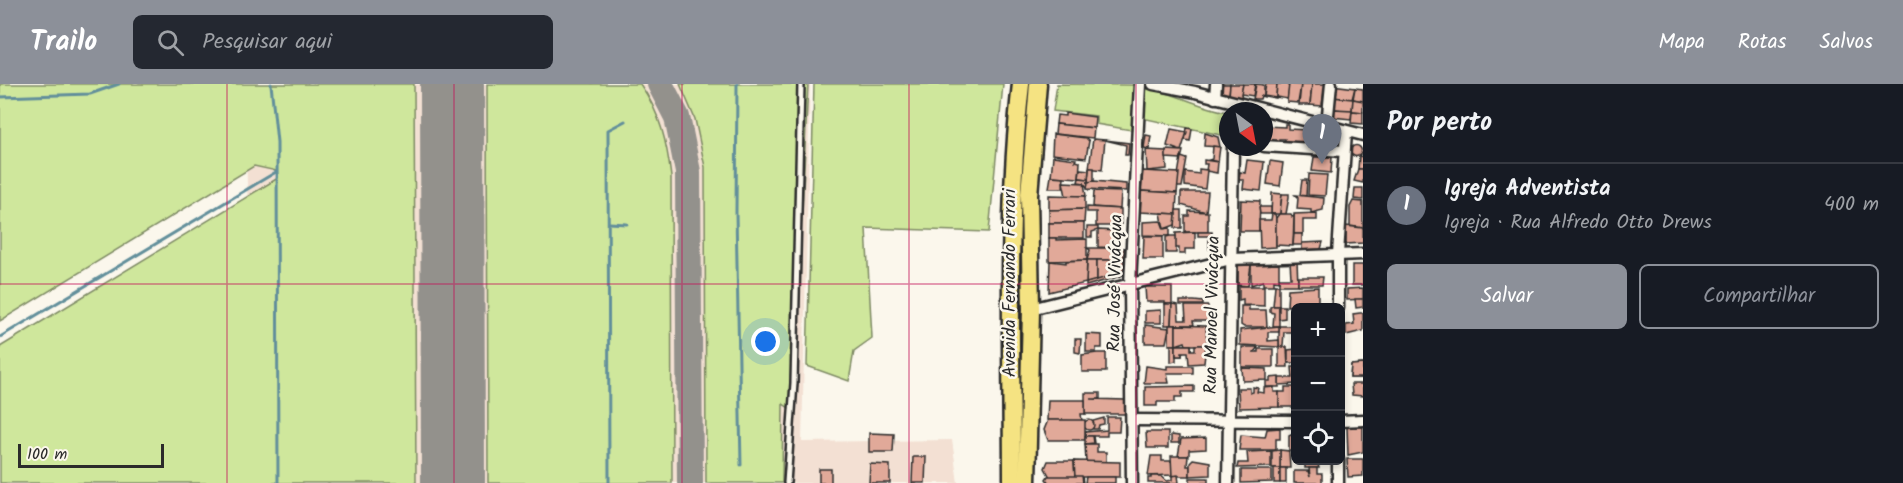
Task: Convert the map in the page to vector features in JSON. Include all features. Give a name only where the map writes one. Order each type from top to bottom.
[{"type":"main road","name":"Avenida Fernando Ferrari","points":[[1012,483],[1011,332],[1014,148],[1021,84]]},
{"type":"main road","name":"Avenida Fernando Ferrari","points":[[1028,483],[1031,309],[1029,195],[1038,84]]},
{"type":"main road","points":[[1011,332],[1031,309]]},
{"type":"street","name":"Rua José Vivácqua","points":[[1132,483],[1130,285],[1140,84]]},
{"type":"street","points":[[1153,84],[1224,102]]},
{"type":"street","points":[[1215,98],[1216,84]]},
{"type":"street","points":[[1327,125],[1331,84]]},
{"type":"street","points":[[1273,114],[1363,135]]},
{"type":"street","points":[[1338,303],[1338,254],[1346,132]]},
{"type":"street","points":[[1273,147],[1344,151]]},
{"type":"street","name":"Rua Manoel Vivácqua","points":[[1228,483],[1227,420],[1233,156]]},
{"type":"street","points":[[1031,309],[1230,260],[1363,254]]},
{"type":"street","points":[[1132,420],[1291,421]]},
{"type":"street","points":[[1345,421],[1363,420]]},
{"type":"street","points":[[1338,465],[1338,483]]},
{"type":"lane","points":[[787,483],[794,383],[801,84]]},
{"type":"shaded area","points":[[244,84],[810,84],[802,442],[952,440],[958,483],[256,483]]},
{"type":"green space","points":[[0,84],[414,84],[416,483],[0,483],[0,347],[278,178],[277,171],[254,166],[0,321]]},
{"type":"green space","points":[[487,84],[640,84],[653,106],[665,140],[671,177],[672,483],[488,483]]},
{"type":"green space","points":[[680,84],[808,84],[794,383],[792,410],[783,404],[782,483],[706,483],[705,167],[695,119]]},
{"type":"green space","points":[[814,84],[1003,84],[989,232],[866,228],[872,338],[854,351],[849,381],[807,366]]},
{"type":"green space","points":[[1057,84],[1138,85],[1131,130],[1096,124],[1096,116],[1053,111]]},
{"type":"green space","points":[[1145,89],[1156,90],[1219,110],[1219,134],[1142,118]]},
{"type":"building","points":[[1219,84],[1230,84],[1229,96],[1218,95]]},
{"type":"building","points":[[1230,84],[1243,84],[1241,97],[1229,96]]},
{"type":"building","points":[[1243,84],[1255,84],[1253,96],[1241,94]]},
{"type":"building","points":[[1256,84],[1264,85],[1264,97],[1261,96],[1260,99],[1253,99]]},
{"type":"building","points":[[1266,84],[1277,84],[1276,98],[1264,96]]},
{"type":"building","points":[[1277,84],[1287,84],[1288,99],[1276,97]]},
{"type":"building","points":[[1289,84],[1301,85],[1298,103],[1287,102]]},
{"type":"building","points":[[1301,84],[1312,84],[1310,105],[1299,105]]},
{"type":"building","points":[[1312,84],[1325,84],[1322,106],[1310,105]]},
{"type":"building","points":[[1332,85],[1355,88],[1352,99],[1331,97]]},
{"type":"building","points":[[1355,88],[1363,89],[1363,101],[1353,99]]},
{"type":"building","points":[[1331,97],[1353,99],[1352,111],[1334,109]]},
{"type":"building","points":[[1353,99],[1363,101],[1363,112],[1352,111]]},
{"type":"building","points":[[1334,109],[1352,110],[1351,119],[1332,117]]},
{"type":"building","points":[[1352,111],[1363,112],[1363,124],[1351,123]]},
{"type":"building","points":[[1065,113],[1095,117],[1094,128],[1056,124],[1057,115],[1065,116]]},
{"type":"building","points":[[1056,124],[1094,128],[1093,138],[1055,134]]},
{"type":"building","points":[[1285,124],[1288,124],[1288,129],[1307,130],[1307,134],[1313,134],[1313,139],[1323,139],[1322,148],[1285,144],[1285,139],[1279,139],[1279,144],[1273,143],[1273,126],[1285,127]]},
{"type":"building","points":[[1187,128],[1192,129],[1190,141],[1185,140]]},
{"type":"building","points":[[1171,129],[1187,132],[1181,151],[1167,146]]},
{"type":"building","points":[[1205,133],[1218,137],[1219,147],[1204,146]]},
{"type":"building","points":[[1053,134],[1086,138],[1089,141],[1086,158],[1052,154]]},
{"type":"building","points":[[1146,135],[1151,136],[1149,149],[1144,148]]},
{"type":"building","points":[[1093,139],[1105,140],[1102,170],[1089,168]]},
{"type":"building","points":[[1105,140],[1129,143],[1128,155],[1125,155],[1126,145]]},
{"type":"building","points":[[1356,145],[1362,151],[1356,157],[1350,151]]},
{"type":"building","points":[[1213,146],[1219,147],[1218,162],[1209,160],[1212,159]]},
{"type":"building","points":[[1146,150],[1166,151],[1167,169],[1147,171]]},
{"type":"building","points":[[1166,150],[1183,151],[1181,159],[1166,158]]},
{"type":"building","points":[[1053,156],[1076,159],[1075,161],[1080,162],[1079,178],[1051,176]]},
{"type":"building","points":[[1359,156],[1363,157],[1363,169],[1358,169]]},
{"type":"building","points":[[1181,157],[1187,159],[1182,187],[1176,187]]},
{"type":"building","points":[[1314,157],[1332,157],[1331,173],[1312,171]]},
{"type":"building","points":[[1204,160],[1218,162],[1217,173],[1206,171],[1207,164],[1204,164]]},
{"type":"building","points":[[1247,160],[1264,162],[1261,191],[1243,189],[1244,180],[1239,180],[1240,172],[1245,173]]},
{"type":"building","points":[[1270,161],[1283,163],[1280,186],[1267,184]]},
{"type":"building","points":[[1089,168],[1094,168],[1094,182],[1088,182]]},
{"type":"building","points":[[1080,169],[1089,170],[1088,179],[1079,178]]},
{"type":"building","points":[[1199,169],[1207,170],[1205,189],[1185,186],[1185,172],[1199,174]]},
{"type":"building","points":[[1358,169],[1363,169],[1363,183],[1354,181]]},
{"type":"building","points":[[1143,171],[1179,173],[1177,193],[1141,191]]},
{"type":"building","points":[[1309,174],[1327,175],[1325,196],[1308,195]]},
{"type":"building","points":[[1051,176],[1064,177],[1063,188],[1049,188]]},
{"type":"building","points":[[1079,178],[1088,179],[1088,189],[1084,183],[1078,182]]},
{"type":"building","points":[[1302,180],[1307,180],[1306,196],[1300,195]]},
{"type":"building","points":[[1063,182],[1084,183],[1086,196],[1066,196]]},
{"type":"building","points":[[1088,182],[1126,184],[1126,191],[1087,189]]},
{"type":"building","points":[[1355,188],[1363,188],[1363,200],[1354,199]]},
{"type":"building","points":[[1094,191],[1121,192],[1120,209],[1093,207]]},
{"type":"building","points":[[1141,191],[1177,193],[1176,214],[1140,212]]},
{"type":"building","points":[[1181,192],[1208,192],[1206,212],[1181,205]]},
{"type":"building","points":[[1272,193],[1282,194],[1280,214],[1271,214]]},
{"type":"building","points":[[1282,194],[1289,194],[1286,214],[1280,214]]},
{"type":"building","points":[[1049,195],[1085,196],[1085,209],[1049,210]]},
{"type":"building","points":[[1295,195],[1324,198],[1323,210],[1311,213],[1311,210],[1297,209],[1298,198]]},
{"type":"building","points":[[1241,200],[1260,201],[1259,231],[1240,231]]},
{"type":"building","points":[[1353,201],[1363,202],[1363,228],[1350,226],[1350,207]]},
{"type":"building","points":[[1087,207],[1121,209],[1121,226],[1096,226],[1096,212],[1087,212]]},
{"type":"building","points":[[1259,207],[1271,207],[1271,214],[1260,214]]},
{"type":"building","points":[[1085,209],[1084,223],[1049,223],[1049,210]]},
{"type":"building","points":[[1176,210],[1182,210],[1182,228],[1175,228]]},
{"type":"building","points":[[1189,211],[1208,212],[1208,232],[1185,232],[1185,216],[1189,216]]},
{"type":"building","points":[[1161,213],[1176,214],[1175,225],[1164,229]]},
{"type":"building","points":[[1317,213],[1317,220],[1303,220],[1303,234],[1294,234],[1294,214]]},
{"type":"building","points":[[1272,214],[1275,214],[1276,218],[1276,247],[1260,248],[1259,220],[1271,220]]},
{"type":"building","points":[[1279,214],[1294,216],[1293,246],[1276,245],[1276,218]]},
{"type":"building","points":[[1161,221],[1164,229],[1170,228],[1170,236],[1143,235],[1143,222]]},
{"type":"building","points":[[1049,223],[1084,223],[1084,238],[1049,238]]},
{"type":"building","points":[[1346,226],[1363,228],[1363,243],[1346,244]]},
{"type":"building","points":[[1087,227],[1098,227],[1098,230],[1092,232],[1092,237],[1087,237]]},
{"type":"building","points":[[1098,230],[1116,231],[1116,248],[1098,247]]},
{"type":"building","points":[[1195,232],[1195,249],[1185,249],[1185,254],[1179,254],[1179,248],[1175,248],[1176,233]]},
{"type":"building","points":[[1198,232],[1212,232],[1212,249],[1209,249],[1209,236],[1198,236]]},
{"type":"building","points":[[1294,234],[1302,234],[1302,245],[1293,245]]},
{"type":"building","points":[[1144,236],[1163,236],[1163,259],[1143,259]]},
{"type":"building","points":[[1176,236],[1176,253],[1166,253],[1166,237]]},
{"type":"building","points":[[1049,238],[1056,238],[1056,240],[1087,239],[1087,260],[1049,261]]},
{"type":"building","points":[[1323,242],[1321,249],[1302,250],[1302,243]]},
{"type":"building","points":[[1126,247],[1126,271],[1121,276],[1086,286],[1086,283],[1124,270],[1124,248]]},
{"type":"building","points":[[1087,248],[1124,248],[1124,260],[1087,260],[1090,250]]},
{"type":"building","points":[[1087,260],[1097,260],[1097,280],[1086,283]]},
{"type":"building","points":[[1087,260],[1086,283],[1049,292],[1050,261],[1066,263],[1066,261]]},
{"type":"building","points":[[1097,260],[1114,260],[1114,275],[1097,280]]},
{"type":"building","points":[[1114,260],[1124,260],[1124,270],[1114,275]]},
{"type":"building","points":[[1290,261],[1297,261],[1298,285],[1279,285],[1279,278],[1291,278]]},
{"type":"building","points":[[1279,264],[1279,281],[1274,280],[1274,285],[1263,285],[1263,281],[1251,285],[1251,265]]},
{"type":"building","points":[[1238,265],[1251,265],[1248,286],[1238,285]]},
{"type":"building","points":[[1352,265],[1363,265],[1363,285],[1352,285]]},
{"type":"building","points":[[1298,277],[1323,277],[1322,285],[1298,285]]},
{"type":"building","points":[[1275,285],[1279,285],[1279,306],[1273,306]]},
{"type":"building","points":[[1239,286],[1264,286],[1264,306],[1243,305],[1243,299],[1239,300]]},
{"type":"building","points":[[1145,287],[1172,287],[1172,304],[1146,302]]},
{"type":"building","points":[[1318,287],[1318,303],[1291,303],[1287,306],[1288,289]]},
{"type":"building","points":[[1363,288],[1363,299],[1347,300],[1347,289]]},
{"type":"building","points":[[1355,299],[1363,299],[1363,307],[1356,308]]},
{"type":"building","points":[[1180,301],[1203,302],[1203,305],[1180,305]]},
{"type":"building","points":[[1165,304],[1172,304],[1171,325],[1165,325]]},
{"type":"building","points":[[1172,304],[1178,305],[1179,320],[1186,320],[1185,306],[1208,306],[1208,321],[1193,321],[1194,325],[1171,325]]},
{"type":"building","points":[[1241,306],[1249,306],[1249,310],[1266,310],[1267,327],[1241,325]]},
{"type":"building","points":[[1279,306],[1279,326],[1273,326],[1274,313],[1270,312],[1270,307]]},
{"type":"building","points":[[1279,306],[1285,306],[1285,318],[1279,319]]},
{"type":"building","points":[[1161,310],[1161,323],[1145,323],[1145,311]]},
{"type":"building","points":[[1363,313],[1363,331],[1346,335],[1346,325],[1354,324],[1353,314]]},
{"type":"building","points":[[1145,325],[1169,328],[1166,343],[1145,343]]},
{"type":"building","points":[[1169,325],[1176,325],[1176,345],[1169,345]]},
{"type":"building","points":[[1176,325],[1206,326],[1207,345],[1186,345],[1185,342],[1176,345]]},
{"type":"building","points":[[1279,326],[1291,326],[1291,332],[1284,332],[1283,346],[1279,347]]},
{"type":"building","points":[[1279,326],[1279,332],[1268,332],[1268,341],[1279,340],[1279,347],[1240,345],[1240,330]]},
{"type":"building","points":[[1086,334],[1102,335],[1102,348],[1096,348],[1096,352],[1086,352]]},
{"type":"building","points":[[1075,339],[1081,339],[1080,353],[1075,352]]},
{"type":"building","points":[[1171,345],[1176,345],[1176,361],[1171,362]]},
{"type":"building","points":[[1176,345],[1191,345],[1191,350],[1182,352],[1182,356],[1176,356]]},
{"type":"building","points":[[1176,345],[1191,345],[1191,350],[1195,350],[1195,345],[1206,345],[1204,363],[1189,364],[1188,352],[1182,352],[1182,356],[1176,356]]},
{"type":"building","points":[[1242,347],[1258,347],[1254,352],[1258,352],[1258,349],[1273,349],[1273,367],[1242,367]]},
{"type":"building","points":[[1279,347],[1287,347],[1288,367],[1279,367]]},
{"type":"building","points":[[1288,350],[1291,350],[1291,363],[1288,363]]},
{"type":"building","points":[[1106,353],[1106,372],[1082,372],[1082,355]]},
{"type":"building","points":[[1363,364],[1363,378],[1350,378],[1351,365]]},
{"type":"building","points":[[1363,364],[1363,378],[1350,378],[1351,365]]},
{"type":"building","points":[[1146,366],[1167,369],[1167,366],[1193,366],[1193,373],[1167,373],[1169,383],[1144,383]]},
{"type":"building","points":[[1242,368],[1267,369],[1267,380],[1243,381]]},
{"type":"building","points":[[1279,377],[1279,387],[1266,387],[1266,381]]},
{"type":"building","points":[[1279,378],[1291,378],[1291,384],[1279,385]]},
{"type":"building","points":[[1351,384],[1363,384],[1363,396],[1352,395]]},
{"type":"building","points":[[1194,386],[1194,392],[1182,392],[1182,397],[1175,397],[1175,402],[1157,402],[1157,406],[1145,406],[1145,387]]},
{"type":"building","points":[[1253,387],[1258,388],[1257,392],[1264,393],[1264,388],[1274,387],[1274,392],[1279,392],[1279,407],[1239,408],[1238,388],[1250,388],[1250,393],[1253,392]]},
{"type":"building","points":[[1285,387],[1291,387],[1291,407],[1279,407],[1279,392],[1285,392]]},
{"type":"building","points":[[1085,393],[1100,393],[1100,399],[1091,399],[1125,400],[1125,414],[1085,414]]},
{"type":"building","points":[[1048,400],[1085,400],[1085,414],[1081,414],[1082,421],[1047,420]]},
{"type":"building","points":[[1107,417],[1120,417],[1119,432],[1107,432],[1107,436],[1085,436],[1085,432],[1107,430]]},
{"type":"building","points":[[1104,418],[1104,424],[1099,425],[1098,429],[1093,429],[1093,421]]},
{"type":"building","points":[[1048,420],[1085,420],[1085,440],[1048,440],[1044,430]]},
{"type":"building","points":[[1089,420],[1093,421],[1093,429],[1089,430],[1085,429],[1084,425],[1085,421]]},
{"type":"building","points":[[1347,427],[1363,427],[1363,452],[1348,455]]},
{"type":"building","points":[[1280,428],[1280,439],[1276,439],[1276,450],[1239,450],[1241,435],[1265,437],[1267,429]]},
{"type":"building","points":[[1146,432],[1168,432],[1168,448],[1147,448]]},
{"type":"building","points":[[869,433],[894,434],[893,452],[869,452]]},
{"type":"building","points":[[1291,434],[1291,451],[1289,451],[1289,435]]},
{"type":"building","points":[[1171,435],[1179,436],[1179,443],[1171,443]]},
{"type":"building","points":[[1085,436],[1093,436],[1094,443],[1085,444]]},
{"type":"building","points":[[1206,438],[1206,449],[1189,450],[1189,456],[1178,456],[1181,439]]},
{"type":"building","points":[[1085,444],[1097,444],[1097,452],[1106,452],[1106,462],[1086,462]]},
{"type":"building","points":[[1280,450],[1289,451],[1290,468],[1280,468]]},
{"type":"building","points":[[1280,450],[1280,468],[1272,468],[1272,451]]},
{"type":"building","points":[[1271,451],[1271,467],[1237,468],[1238,463],[1248,463],[1247,452]]},
{"type":"building","points":[[1151,456],[1162,456],[1162,461],[1172,461],[1172,475],[1148,476]]},
{"type":"building","points":[[1171,456],[1188,456],[1187,466],[1190,466],[1190,476],[1172,476]]},
{"type":"building","points":[[913,457],[926,457],[925,483],[912,483]]},
{"type":"building","points":[[1193,459],[1210,462],[1210,475],[1190,476],[1190,462]]},
{"type":"building","points":[[1347,459],[1363,459],[1363,476],[1348,477]]},
{"type":"building","points":[[1048,461],[1074,461],[1075,477],[1050,477],[1045,468]]},
{"type":"building","points":[[1074,461],[1120,462],[1120,477],[1075,477]]},
{"type":"building","points":[[870,464],[890,465],[890,483],[869,483]]},
{"type":"building","points":[[1305,465],[1318,465],[1319,468],[1305,468]]},
{"type":"building","points":[[1274,468],[1280,468],[1280,483],[1274,483]]},
{"type":"building","points":[[1280,468],[1286,468],[1286,483],[1280,483]]},
{"type":"building","points":[[1309,468],[1317,468],[1317,474],[1322,474],[1322,483],[1294,483],[1294,471],[1308,471],[1310,477]]},
{"type":"building","points":[[819,469],[831,469],[831,483],[819,483]]},
{"type":"building","points":[[1241,470],[1272,470],[1272,482],[1241,483]]},
{"type":"building","points":[[1178,475],[1179,483],[1148,483],[1148,478],[1151,476],[1161,476],[1167,481],[1172,480],[1172,476]]},
{"type":"building","points":[[1048,476],[1082,476],[1083,483],[1049,483],[1046,479]]},
{"type":"building","points":[[1086,477],[1115,477],[1115,483],[1085,483]]},
{"type":"building","points":[[1190,478],[1208,478],[1208,483],[1190,483]]},
{"type":"waterway","points":[[0,97],[90,94],[119,84]]},
{"type":"waterway","points":[[271,84],[277,142],[278,483]]},
{"type":"waterway","points":[[737,84],[736,213],[741,465]]},
{"type":"waterway","points":[[609,483],[608,130],[625,121]]},
{"type":"waterway","points":[[0,337],[276,172]]},
{"type":"waterway","points":[[609,223],[627,224]]},
{"type":"taxiway","points":[[660,84],[677,117],[688,172],[690,483]]},
{"type":"runway","points":[[452,84],[453,483]]},
{"type":"place","name":"Igreja Adventista","points":[[1322,164]]}]
